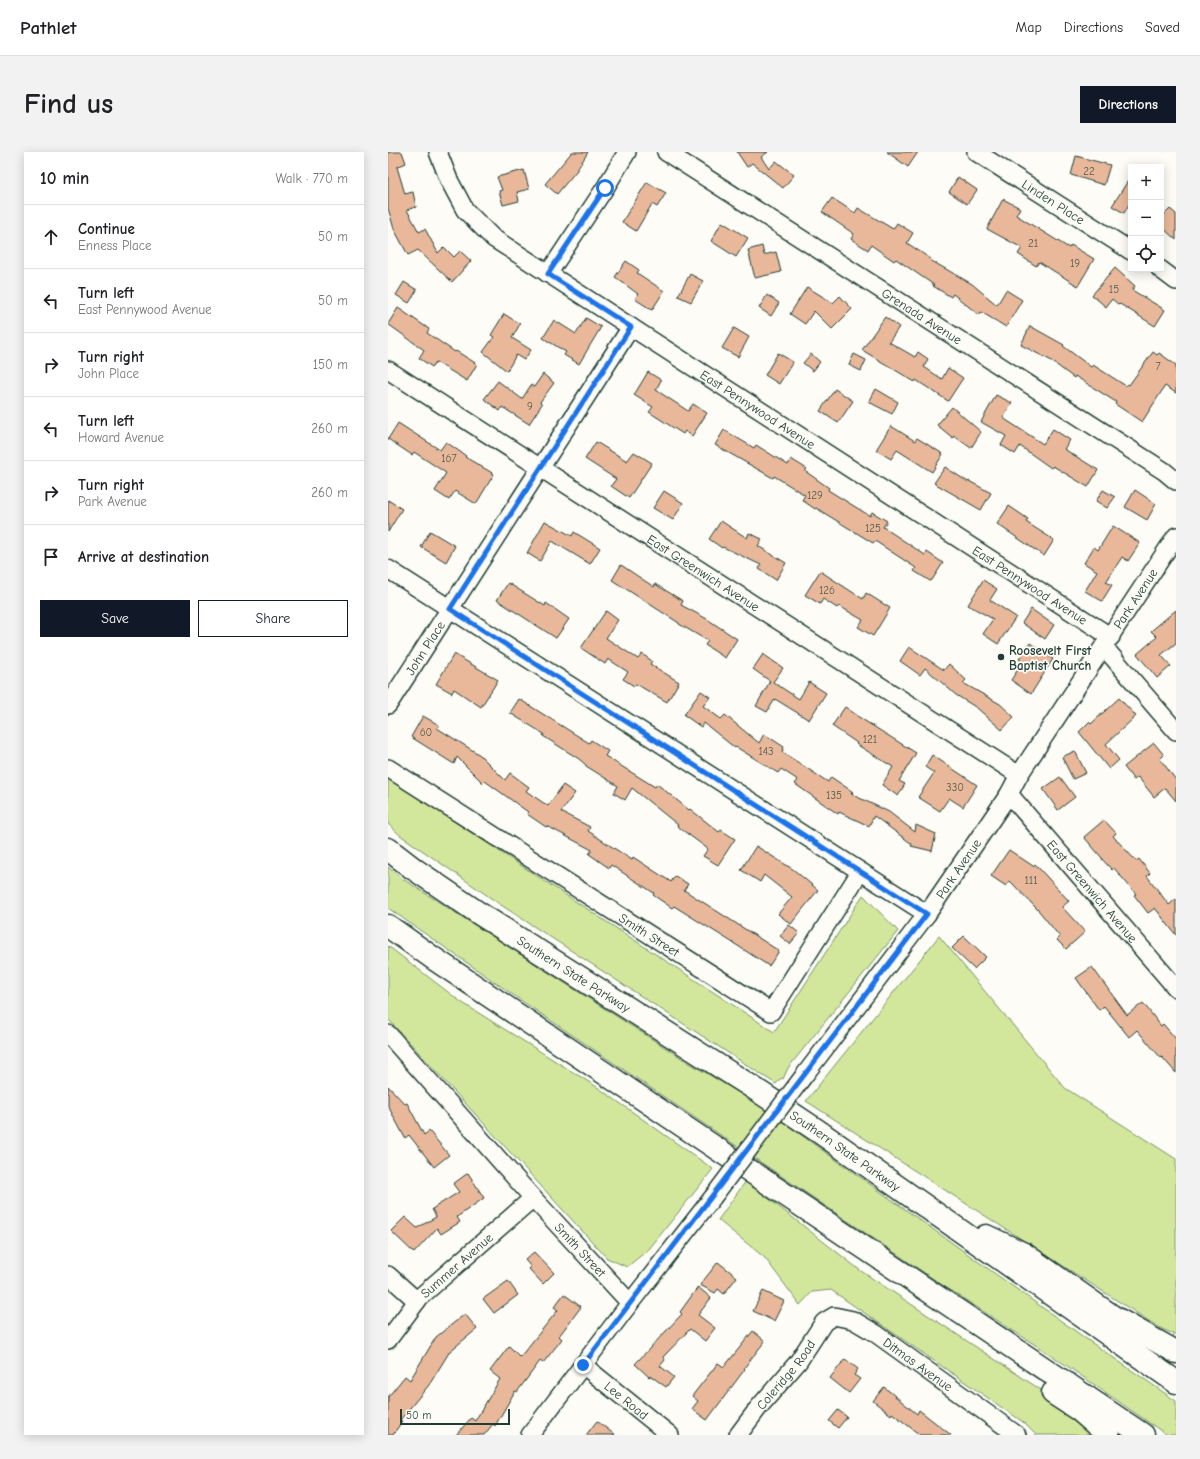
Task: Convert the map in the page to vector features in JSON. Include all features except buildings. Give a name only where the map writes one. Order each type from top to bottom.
[{"type":"highway","name":"Southern State Parkway","points":[[388,849],[414,869],[480,914],[811,1126],[1176,1382]]},
{"type":"highway","points":[[388,926],[433,958],[1143,1435]]},
{"type":"highway","points":[[928,1209],[1024,1254],[1112,1316],[1176,1352]]},
{"type":"highway","points":[[932,1293],[988,1349],[1079,1410],[1108,1435]]},
{"type":"street","name":"East Pennywood Avenue","points":[[438,152],[449,180],[465,210],[493,238],[631,327],[1107,642],[1176,731]]},
{"type":"street","points":[[548,274],[628,152]]},
{"type":"street","name":"Grenada Avenue","points":[[666,152],[1158,466],[1176,481]]},
{"type":"street","name":"Linden Place","points":[[976,152],[1128,249]]},
{"type":"street","points":[[1164,272],[1176,280]]},
{"type":"street","name":"John Place","points":[[388,706],[631,327]]},
{"type":"street","name":"East Greenwich Avenue","points":[[388,370],[1019,775]]},
{"type":"street","name":"Park Avenue","points":[[530,1435],[713,1197],[927,914],[1009,794],[1019,775],[1176,536]]},
{"type":"street","points":[[388,569],[927,914]]},
{"type":"street","name":"Smith Street","points":[[388,768],[771,1012],[860,872]]},
{"type":"street","name":"East Greenwich Avenue","points":[[1009,794],[1176,988]]},
{"type":"street","name":"Smith Street","points":[[388,1034],[533,1198],[630,1303]]},
{"type":"street","name":"Summer Avenue","points":[[388,1340],[417,1301],[533,1198]]},
{"type":"street","points":[[388,1276],[417,1301]]},
{"type":"street","name":"Ditmas Avenue","points":[[816,1332],[824,1322],[834,1316],[853,1320],[875,1333],[1018,1435]]},
{"type":"street","name":"Coleridge Road","points":[[740,1434],[759,1407],[798,1362],[816,1332]]},
{"type":"street","name":"Lee Road","points":[[583,1365],[670,1435]]},
{"type":"green space","points":[[388,778],[774,1032],[863,895],[898,931],[788,1068],[783,1079],[781,1078],[776,1084],[501,905],[400,835],[388,824]]},
{"type":"green space","points":[[388,867],[403,879],[686,1061],[755,1102],[1085,1338],[1176,1401],[1176,1435],[1167,1435],[1057,1359],[944,1286],[522,1001],[388,908]]},
{"type":"green space","points":[[939,936],[1065,1088],[1176,1159],[1176,1335],[1160,1328],[806,1101]]},
{"type":"green space","points":[[388,946],[461,1002],[600,1089],[713,1169],[649,1249],[627,1267],[607,1258],[388,1019]]},
{"type":"green space","points":[[746,1181],[861,1271],[1091,1423],[1101,1435],[1036,1435],[1023,1422],[831,1290],[812,1292],[800,1305],[765,1258],[718,1220]]},
{"type":"place","name":"Roosevelt First Baptist Church","points":[[1001,657]]},
{"type":"route","points":[[583,1365],[713,1197],[927,914],[450,609],[631,327],[548,274],[605,188]]}]
